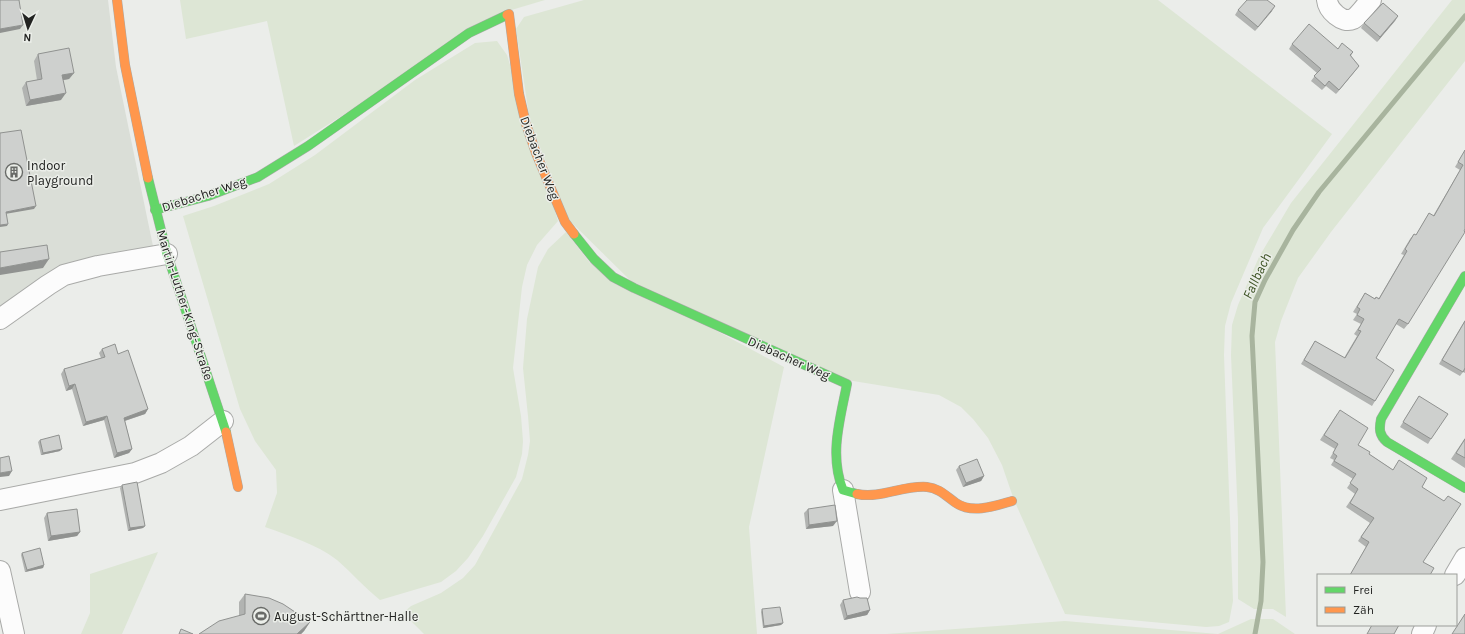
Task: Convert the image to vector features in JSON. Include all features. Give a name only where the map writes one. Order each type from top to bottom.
[{"type":"street","name":"Martin-Luther-King-Straße","points":[[118,0],[125,65],[155,210],[167,254],[226,431],[238,487]]},
{"type":"street","points":[[1327,0],[1331,10],[1340,17],[1348,20],[1354,18],[1371,0]]},
{"type":"street","name":"Diebacher Weg","points":[[155,210],[208,196],[258,177],[308,146],[469,33],[509,14],[519,94],[526,124],[536,153],[566,222],[594,259],[613,277],[634,288],[847,384],[836,441],[836,466],[838,480],[843,490],[860,592]]},
{"type":"street","points":[[0,319],[48,285],[64,276],[80,270],[98,266],[167,254]]},
{"type":"street","points":[[1465,276],[1382,419],[1380,429],[1381,437],[1387,442],[1465,488]]},
{"type":"street","points":[[0,500],[135,473],[161,463],[191,446],[223,421]]},
{"type":"street","points":[[843,490],[856,495],[870,496],[917,487],[928,487],[938,489],[962,506],[974,508],[1001,505],[1012,501]]},
{"type":"street","points":[[1456,574],[1465,558]]},
{"type":"street","points":[[0,571],[14,634]]},
{"type":"shaded area","points":[[0,0],[108,0],[116,67],[154,251],[80,265],[0,312]]},
{"type":"green space","points":[[180,0],[545,0],[508,11],[294,146],[267,21],[186,39]]},
{"type":"green space","points":[[584,0],[1158,0],[1332,134],[1263,228],[1231,303],[1225,326],[1224,355],[1233,601],[1229,622],[1219,626],[1206,627],[1065,614],[1014,500],[1002,465],[988,438],[961,407],[939,395],[847,380],[635,285],[569,220],[530,122],[516,29],[524,17]]},
{"type":"green space","points":[[1452,0],[1465,0],[1465,61],[1331,232],[1298,278],[1281,321],[1275,342],[1286,617],[1273,609],[1254,609],[1238,599],[1238,519],[1231,355],[1232,325],[1238,305],[1259,257],[1291,203]]},
{"type":"green space","points":[[497,41],[507,55],[558,221],[537,245],[527,265],[522,287],[513,368],[521,416],[523,441],[522,454],[516,477],[483,536],[468,558],[456,571],[441,582],[380,600],[329,554],[302,541],[265,527],[277,493],[276,470],[255,441],[240,409],[183,216],[214,206],[269,184],[315,155],[415,80],[475,43]]},
{"type":"green space","points":[[566,232],[590,263],[784,367],[749,527],[757,634],[424,634],[403,613],[411,606],[441,593],[463,578],[475,565],[522,479],[530,441],[523,368],[527,319],[538,267],[548,249]]},
{"type":"green space","points":[[158,552],[122,634],[81,634],[90,613],[90,574]]},
{"type":"green space","points":[[1251,619],[1273,619],[1295,634],[1218,634]]},
{"type":"green space","points":[[1065,621],[1218,634],[886,634]]},
{"type":"building","points":[[0,0],[19,0],[23,25],[0,29]]},
{"type":"building","points":[[1247,0],[1267,0],[1275,6],[1258,27],[1238,10]]},
{"type":"building","points":[[1383,3],[1398,16],[1380,37],[1364,23]]},
{"type":"building","points":[[1309,24],[1338,49],[1342,43],[1353,52],[1350,55],[1359,66],[1339,90],[1329,81],[1325,86],[1314,76],[1321,69],[1292,44]]},
{"type":"building","points":[[69,48],[74,73],[62,75],[66,93],[30,100],[26,82],[42,79],[38,54]]},
{"type":"building","name":"Indoor Playground","points":[[21,130],[36,206],[6,212],[8,224],[0,225],[0,133]]},
{"type":"building","points":[[1465,150],[1465,232],[1408,324],[1399,319],[1376,358],[1394,370],[1375,401],[1304,360],[1315,341],[1345,358],[1361,331],[1358,330],[1364,319],[1357,315],[1360,309],[1357,307],[1365,293],[1375,299],[1376,297],[1379,299],[1407,251],[1405,249],[1414,234],[1416,235],[1429,213],[1434,216],[1463,165],[1458,162]]},
{"type":"building","points":[[47,245],[49,259],[0,268],[0,252]]},
{"type":"building","points":[[1465,321],[1465,368],[1463,372],[1442,360]]},
{"type":"building","points":[[115,344],[118,354],[128,350],[148,409],[124,418],[132,449],[117,453],[107,416],[86,422],[75,384],[69,386],[64,369],[105,357],[102,349]]},
{"type":"building","points":[[1419,396],[1448,414],[1431,439],[1403,422]]},
{"type":"building","points":[[1340,410],[1368,428],[1358,445],[1370,452],[1369,454],[1393,470],[1399,460],[1427,478],[1422,487],[1444,501],[1448,496],[1461,504],[1423,562],[1434,568],[1431,574],[1351,574],[1369,542],[1361,537],[1374,518],[1350,503],[1358,489],[1350,483],[1356,474],[1334,461],[1337,456],[1333,453],[1338,444],[1324,435]]},
{"type":"building","points":[[59,435],[62,449],[43,453],[40,440]]},
{"type":"building","points":[[1465,439],[1465,458],[1456,453]]},
{"type":"building","points":[[9,456],[12,471],[0,473],[0,458]]},
{"type":"building","points":[[977,459],[984,476],[966,483],[959,466]]},
{"type":"building","points":[[137,482],[145,526],[130,528],[122,485]]},
{"type":"building","points":[[835,505],[837,521],[809,525],[808,509]]},
{"type":"building","points":[[77,509],[80,532],[51,536],[47,513]]},
{"type":"building","points":[[40,548],[44,565],[27,570],[22,553]]},
{"type":"building","name":"August-Schärttner-Halle","points":[[245,594],[269,598],[283,604],[310,622],[297,634],[199,634],[219,621],[245,614]]},
{"type":"building","points":[[857,597],[867,598],[870,610],[847,616],[843,600]]},
{"type":"building","points":[[780,607],[783,623],[764,626],[762,609]]},
{"type":"building","points":[[1465,614],[1465,634],[1452,634]]},
{"type":"building","points":[[1371,626],[1398,626],[1394,634],[1367,634]]},
{"type":"building","points":[[181,629],[193,634],[179,634]]},
{"type":"waterway","name":"Fallbach","points":[[1255,634],[1261,601],[1263,562],[1252,336],[1255,302],[1265,280],[1293,230],[1319,192],[1465,16]]},
{"type":"traffic: fast","points":[[155,210],[208,196],[258,177],[308,146],[469,33],[507,15]]},
{"type":"traffic: fast","points":[[148,178],[167,254],[226,432]]},
{"type":"traffic: fast","points":[[574,234],[594,259],[613,277],[634,288],[847,384],[837,437],[837,464],[843,490],[857,494]]},
{"type":"traffic: fast","points":[[1465,276],[1381,419],[1380,429],[1382,437],[1387,442],[1465,488]]},
{"type":"traffic: slow","points":[[117,0],[125,65],[148,178]]},
{"type":"traffic: slow","points":[[507,15],[509,14],[519,94],[526,124],[536,153],[565,222],[574,234]]},
{"type":"traffic: slow","points":[[226,432],[238,487]]},
{"type":"traffic: slow","points":[[857,494],[875,495],[909,488],[927,487],[939,491],[956,503],[969,508],[984,508],[1012,501]]},
{"type":"place","name":"Indoor Playground","points":[[14,172]]},
{"type":"place","name":"August-Schärttner-Halle","points":[[261,616]]}]
